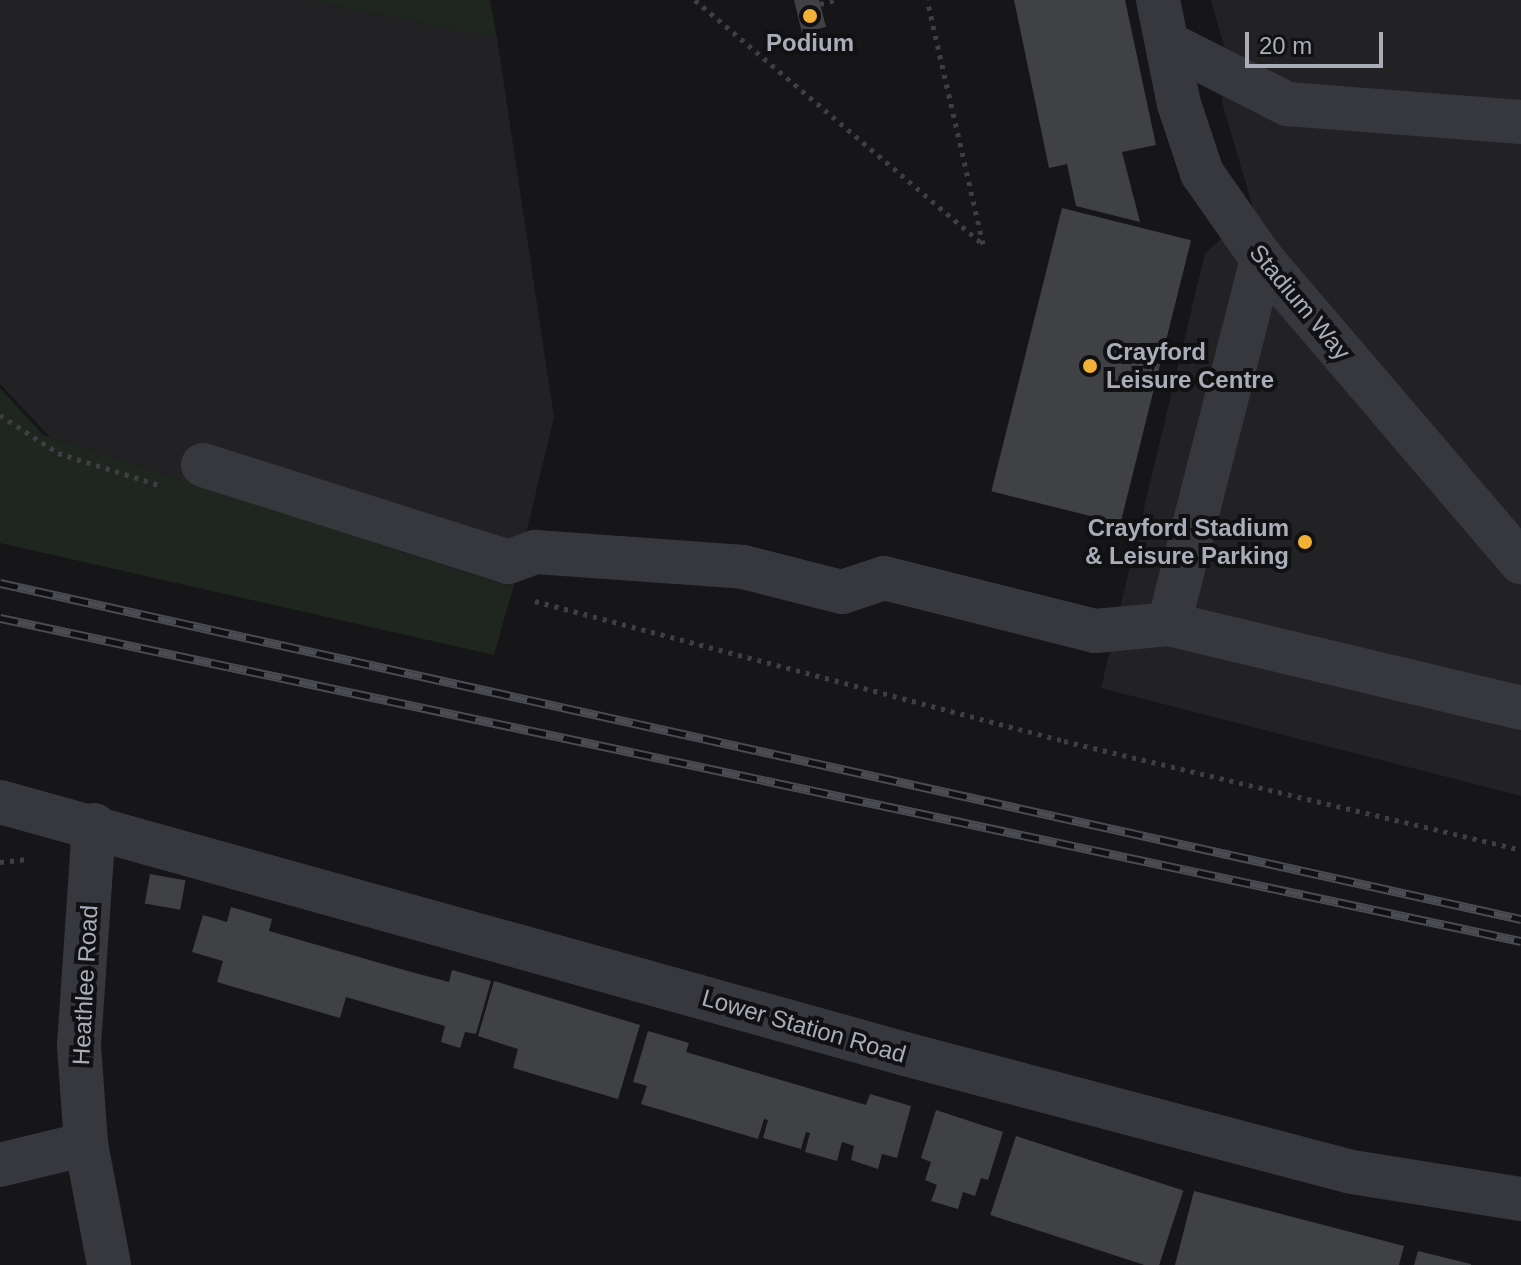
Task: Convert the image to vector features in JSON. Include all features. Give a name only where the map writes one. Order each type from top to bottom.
[{"type":"street","name":"Stadium Way","points":[[1158,0],[1179,104],[1202,173],[1262,259],[1521,562]]},
{"type":"street","points":[[1167,43],[1287,104],[1521,122]]},
{"type":"street","points":[[1169,624],[1262,259]]},
{"type":"street","points":[[203,465],[508,562],[536,552],[743,567],[842,592],[884,578],[1095,631],[1169,624],[1521,708]]},
{"type":"street","name":"Lower Station Road","points":[[0,802],[94,825],[905,1054],[1321,1164],[1521,1199]]},
{"type":"street","name":"Heathlee Road","points":[[94,825],[79,1046],[86,1144],[109,1265]]},
{"type":"street","points":[[0,1165],[86,1144]]},
{"type":"path","points":[[695,0],[983,244],[927,0]]},
{"type":"path","points":[[820,4],[835,0]]},
{"type":"path","points":[[531,600],[1064,741],[1521,850]]},
{"type":"shaded area","points":[[0,0],[305,0],[497,38],[554,417],[513,588],[50,437],[0,384]]},
{"type":"shaded area","points":[[305,0],[490,0],[497,38],[496,38]]},
{"type":"shaded area","points":[[1211,0],[1521,0],[1521,796],[1101,688],[1205,253],[1254,211],[1222,102],[1227,57]]},
{"type":"shaded area","points":[[0,388],[43,435],[513,588],[494,655],[0,543]]},
{"type":"building","name":"Podium","points":[[794,0],[819,0],[826,27],[802,33]]},
{"type":"building","points":[[1014,0],[1125,0],[1156,145],[1122,152],[1140,222],[1076,206],[1067,164],[1049,168]]},
{"type":"building","name":"Crayford Leisure Centre","points":[[1062,208],[1191,240],[1120,524],[991,491]]},
{"type":"building","points":[[150,874],[185,880],[180,910],[145,904]]},
{"type":"building","points":[[231,907],[272,919],[269,931],[404,970],[449,982],[452,970],[491,981],[476,1034],[465,1032],[460,1048],[441,1042],[445,1026],[346,997],[340,1018],[217,982],[223,961],[192,952],[203,915],[227,922]]},
{"type":"building","points":[[494,981],[640,1025],[618,1099],[513,1068],[518,1049],[478,1036]]},
{"type":"building","points":[[648,1031],[689,1043],[686,1052],[866,1105],[870,1094],[911,1106],[897,1158],[882,1154],[878,1169],[851,1160],[854,1146],[842,1142],[837,1161],[805,1152],[810,1133],[806,1132],[801,1149],[763,1138],[768,1120],[764,1119],[758,1139],[641,1104],[647,1086],[633,1082]]},
{"type":"building","points":[[936,1110],[1003,1132],[988,1180],[981,1178],[975,1196],[963,1192],[958,1209],[931,1201],[937,1185],[925,1180],[931,1162],[921,1158]]},
{"type":"building","points":[[1016,1136],[1183,1190],[1159,1265],[1144,1265],[990,1215]]},
{"type":"building","points":[[1194,1191],[1404,1246],[1399,1265],[1175,1265]]},
{"type":"building","points":[[1418,1251],[1471,1264],[1471,1265],[1414,1265]]},
{"type":"railway","points":[[0,583],[1521,919]]},
{"type":"railway","points":[[0,618],[1521,941]]},
{"type":"place","name":"Podium","points":[[810,16]]},
{"type":"place","name":"Crayford Leisure Centre","points":[[1090,366]]},
{"type":"place","name":"Crayford Stadium & Leisure Parking","points":[[1305,542]]}]
